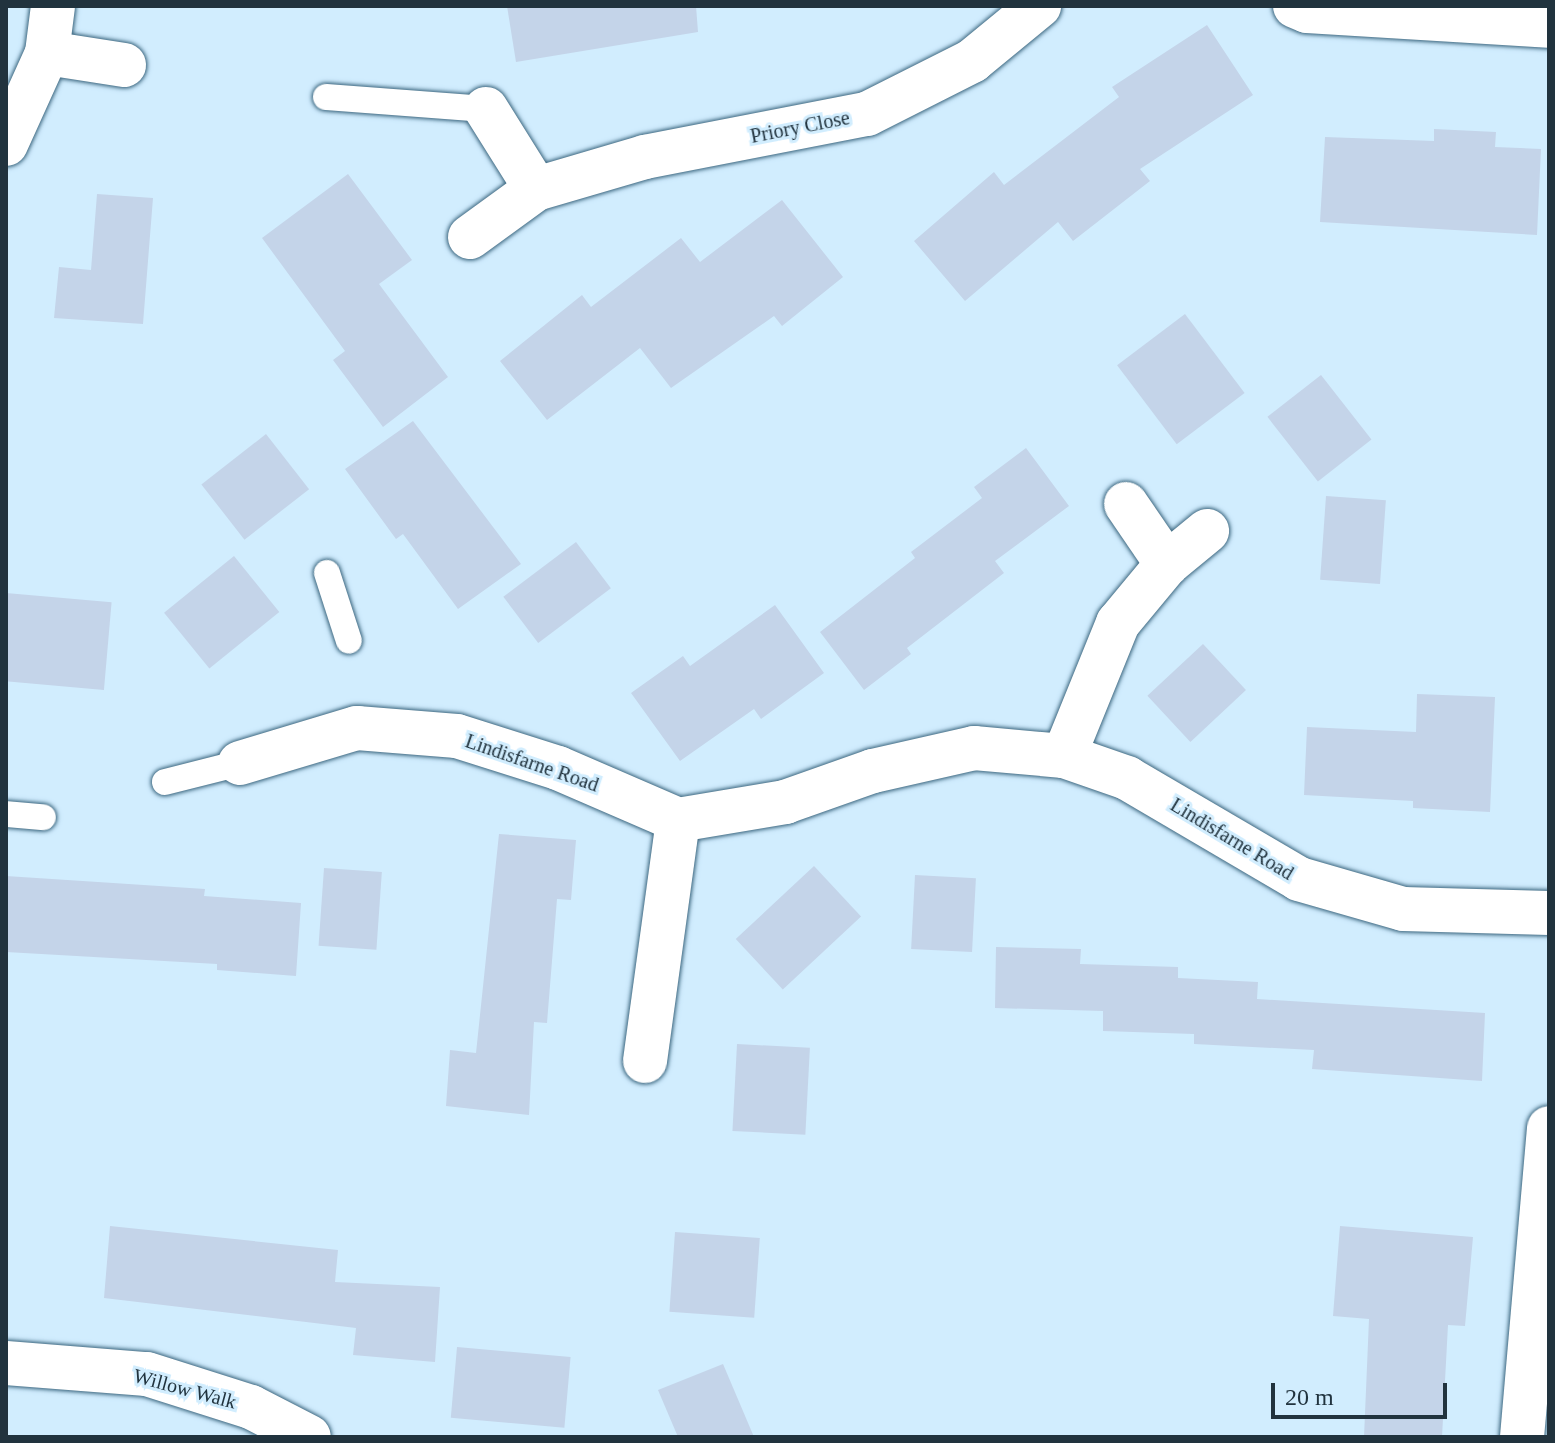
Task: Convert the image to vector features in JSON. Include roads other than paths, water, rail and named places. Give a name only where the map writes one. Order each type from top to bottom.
[{"type":"street","points":[[6,144],[47,53],[53,6]]},
{"type":"street","name":"Priory Close","points":[[470,237],[536,189],[645,157],[867,114],[972,61],[1039,6]]},
{"type":"street","points":[[1295,6],[1307,11],[1549,26]]},
{"type":"street","points":[[47,53],[124,65]]},
{"type":"street","points":[[486,109],[536,189]]},
{"type":"street","points":[[1126,504],[1167,564]]},
{"type":"street","points":[[1064,756],[1118,623],[1167,564],[1207,531]]},
{"type":"street","name":"Lindisfarne Road","points":[[240,763],[357,728],[457,736],[558,768],[678,820],[785,802],[873,771],[974,748],[1064,756],[1127,778],[1299,879],[1403,909],[1549,913]]},
{"type":"street","points":[[645,1061],[678,820]]},
{"type":"street","points":[[1522,1437],[1549,1128]]},
{"type":"street","name":"Willow Walk","points":[[6,1363],[147,1374],[251,1407],[309,1437]]},
{"type":"lane","points":[[326,97],[486,109]]},
{"type":"lane","points":[[327,573],[349,641]]},
{"type":"lane","points":[[165,782],[240,763]]},
{"type":"lane","points":[[6,814],[43,817]]}]
